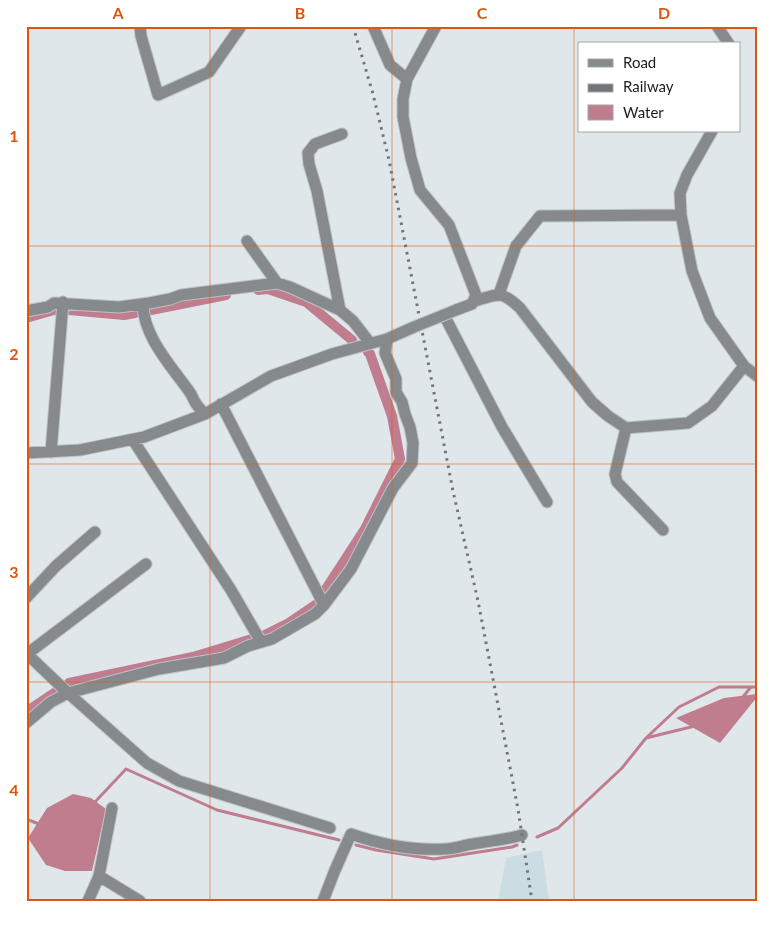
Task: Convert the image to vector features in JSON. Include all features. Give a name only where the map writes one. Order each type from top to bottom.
[{"type":"street","points":[[140,26],[141,36],[158,95],[209,72],[241,26]]},
{"type":"street","points":[[373,26],[390,65],[407,79]]},
{"type":"street","points":[[436,26],[407,79],[403,99],[404,117],[411,158],[420,190],[450,226],[476,295],[475,301]]},
{"type":"street","points":[[717,26],[728,42]]},
{"type":"street","points":[[709,132],[680,193],[681,215],[692,271],[710,318],[744,366],[757,376]]},
{"type":"street","points":[[340,310],[308,153],[315,144],[342,134]]},
{"type":"street","points":[[499,294],[516,246],[540,216],[681,215]]},
{"type":"street","points":[[247,241],[277,284]]},
{"type":"street","points":[[26,311],[63,302],[118,306],[143,304],[181,295],[277,284],[298,289],[340,310],[353,321],[370,343]]},
{"type":"street","points":[[26,453],[80,450],[132,440],[205,414],[272,376],[332,354],[387,339],[472,304],[475,301],[499,294],[511,299],[520,308],[592,402],[626,428],[688,423],[712,406],[744,366]]},
{"type":"street","points":[[51,452],[63,302]]},
{"type":"street","points":[[143,304],[143,316],[160,350],[205,414]]},
{"type":"street","points":[[444,315],[502,427],[547,502]]},
{"type":"street","points":[[26,723],[51,702],[68,693],[159,669],[224,658],[248,646],[272,639],[315,614],[324,605],[351,570],[393,488],[412,463],[413,443],[410,428],[402,402],[396,392],[396,379],[385,353],[387,339]]},
{"type":"street","points":[[221,404],[324,605]]},
{"type":"street","points":[[626,428],[615,474],[617,482],[663,530]]},
{"type":"street","points":[[132,440],[231,590],[260,642]]},
{"type":"street","points":[[26,598],[56,566],[95,532]]},
{"type":"street","points":[[146,564],[26,654],[147,763],[179,781],[330,828]]},
{"type":"street","points":[[88,901],[99,876],[112,808]]},
{"type":"street","points":[[324,901],[351,834],[379,844],[406,849],[448,849],[522,835]]},
{"type":"street","points":[[99,876],[140,901]]},
{"type":"shaded area","points":[[542,850],[549,901],[498,901],[506,858]]},
{"type":"water","points":[[757,694],[757,697],[720,743],[676,718],[724,698]]},
{"type":"water","points":[[73,794],[91,798],[106,809],[92,871],[65,871],[46,865],[28,838],[47,808]]},
{"type":"waterway","points":[[258,290],[268,289],[306,302],[352,340]]},
{"type":"waterway","points":[[151,310],[226,295]]},
{"type":"waterway","points":[[26,318],[54,310]]},
{"type":"waterway","points":[[69,310],[124,315],[135,313]]},
{"type":"waterway","points":[[326,589],[365,529],[400,459],[392,416],[368,352]]},
{"type":"waterway","points":[[265,635],[289,623],[317,604]]},
{"type":"waterway","points":[[69,683],[193,657],[252,639]]},
{"type":"waterway","points":[[646,738],[679,707],[719,687],[751,687]]},
{"type":"waterway","points":[[742,698],[751,687],[757,687]]},
{"type":"waterway","points":[[26,712],[56,692]]},
{"type":"waterway","points":[[537,837],[558,828],[622,768],[646,738],[695,726]]},
{"type":"waterway","points":[[94,803],[126,769],[217,810],[339,840]]},
{"type":"waterway","points":[[26,819],[39,824]]},
{"type":"waterway","points":[[356,845],[434,859],[517,845]]},
{"type":"railway","points":[[353,26],[373,94],[389,160],[453,491],[478,601],[518,809],[532,901]]}]
